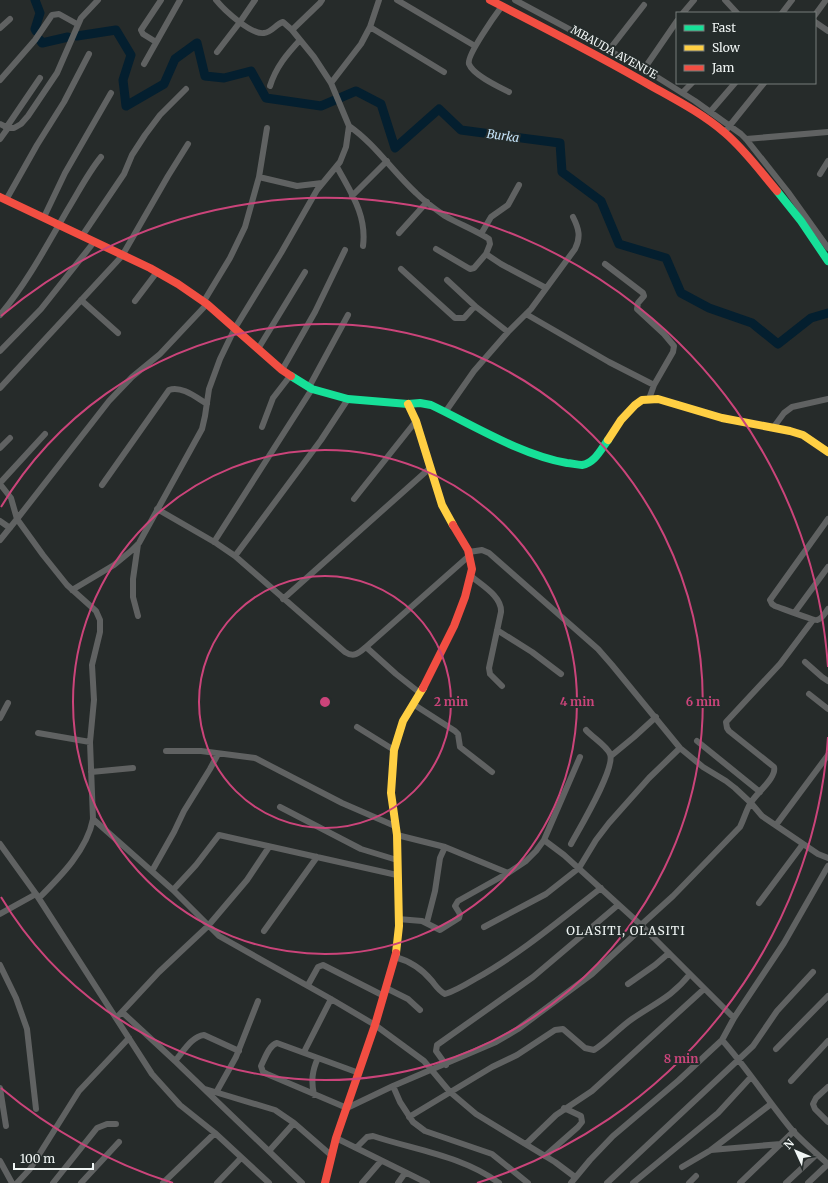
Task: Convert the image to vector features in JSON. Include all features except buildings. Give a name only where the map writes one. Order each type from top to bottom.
[{"type":"street","points":[[0,124],[7,128],[14,128],[21,124],[42,96],[56,73],[80,18],[98,0]]},
{"type":"street","points":[[156,42],[143,34],[141,30],[161,0]]},
{"type":"street","points":[[144,64],[180,0]]},
{"type":"street","points":[[216,0],[240,22],[258,32],[267,32],[283,22],[292,30],[314,57],[331,83],[349,126],[369,143],[415,192],[427,202],[446,216],[481,234],[490,241],[486,254],[474,268],[470,269],[436,249]]},
{"type":"street","points":[[217,52],[240,22],[254,0]]},
{"type":"street","points":[[292,30],[322,0]]},
{"type":"street","points":[[331,83],[361,44],[370,27],[379,0]]},
{"type":"street","points":[[397,0],[475,46]]},
{"type":"street","name":"MBAUDA AVENUE","points":[[490,0],[558,34],[655,87],[727,129],[775,187],[801,221],[828,261]]},
{"type":"street","points":[[515,0],[525,2],[644,69],[710,112],[727,129],[746,139],[788,192],[828,248]]},
{"type":"street","points":[[684,12],[694,0]]},
{"type":"street","points":[[725,0],[736,12]]},
{"type":"street","points":[[783,12],[792,0]]},
{"type":"street","points":[[816,14],[826,0]]},
{"type":"street","points":[[518,14],[525,2]]},
{"type":"street","points":[[609,50],[644,5]]},
{"type":"street","points":[[502,6],[475,46],[468,59],[468,62],[472,69],[489,81],[509,92]]},
{"type":"street","points":[[0,80],[35,40],[52,14],[59,14],[77,24]]},
{"type":"street","points":[[0,28],[10,19]]},
{"type":"street","points":[[644,69],[676,22]]},
{"type":"street","points":[[816,23],[828,31]]},
{"type":"street","points":[[370,27],[444,72]]},
{"type":"street","points":[[270,86],[275,72],[285,56],[300,40]]},
{"type":"street","points":[[89,54],[64,102],[3,198],[44,216],[178,284],[206,302],[282,370],[310,388],[348,399],[408,404],[430,404],[513,445],[552,460],[581,465],[590,462],[598,454],[621,420],[642,400],[649,398],[664,400],[722,418],[803,435],[828,452]]},
{"type":"street","points":[[0,139],[40,78]]},
{"type":"street","points":[[682,93],[691,84]]},
{"type":"street","points":[[710,112],[734,84]]},
{"type":"street","points":[[727,129],[763,84]]},
{"type":"street","points":[[82,236],[124,174],[132,155],[145,135],[160,115],[186,88]]},
{"type":"street","points":[[44,216],[65,173],[111,93]]},
{"type":"street","points":[[72,590],[114,565],[139,543],[145,534],[157,509],[199,436],[204,423],[209,389],[220,359],[235,328],[322,183],[337,167],[343,157],[349,126]]},
{"type":"street","points":[[0,540],[18,519],[109,401],[132,377],[160,354],[206,302],[245,227],[259,177],[267,128]]},
{"type":"street","points":[[746,139],[828,132]]},
{"type":"street","points":[[0,388],[122,256],[188,144]]},
{"type":"street","points":[[0,315],[12,301],[88,174],[101,157]]},
{"type":"street","points":[[352,196],[387,161]]},
{"type":"street","points":[[820,174],[828,161]]},
{"type":"street","points":[[337,167],[359,209],[363,223],[363,246]]},
{"type":"street","points":[[259,177],[297,186],[322,183]]},
{"type":"street","points":[[481,234],[491,217],[508,205],[519,185]]},
{"type":"street","points":[[399,233],[427,202]]},
{"type":"street","points":[[446,411],[474,370],[526,314],[577,244],[579,239],[578,228],[573,217]]},
{"type":"street","points":[[0,351],[41,309],[94,242]]},
{"type":"street","points":[[282,370],[312,319],[345,250]]},
{"type":"street","points":[[486,254],[546,288]]},
{"type":"street","points":[[606,264],[643,294],[644,296],[637,306],[637,309],[664,334],[674,346],[673,352],[654,385],[649,398]]},
{"type":"street","points":[[402,268],[455,318],[464,318],[475,306]]},
{"type":"street","points":[[135,301],[157,272]]},
{"type":"street","points":[[258,349],[305,272]]},
{"type":"street","points":[[446,280],[475,306],[508,332]]},
{"type":"street","points":[[81,300],[118,333]]},
{"type":"street","points":[[526,314],[609,362],[654,385]]},
{"type":"street","points":[[214,542],[310,388],[348,315]]},
{"type":"street","points":[[262,427],[273,398],[290,376]]},
{"type":"street","points":[[102,485],[169,390],[176,388],[179,389],[207,404]]},
{"type":"street","points":[[235,556],[321,440],[348,399]]},
{"type":"street","points":[[774,428],[784,413],[792,407],[828,399]]},
{"type":"street","points":[[325,1183],[336,1138],[375,1025],[395,957],[398,935],[397,835],[391,793],[394,750],[403,721],[420,693],[454,626],[471,576],[472,564],[469,554],[442,505],[416,421],[408,404]]},
{"type":"street","points":[[354,499],[416,421]]},
{"type":"street","points":[[0,914],[37,896],[56,880],[75,857],[90,833],[93,819],[90,742],[94,700],[92,665],[100,632],[100,620],[96,611],[72,590],[43,555],[18,519],[11,498],[0,484],[46,434]]},
{"type":"street","points":[[0,448],[10,438]]},
{"type":"street","points":[[283,599],[430,468]]},
{"type":"street","points":[[157,509],[235,556],[283,599],[350,655],[356,654],[366,647],[469,554],[482,550],[489,553],[590,641],[612,664],[680,748],[703,768],[726,781],[751,803],[758,812],[818,854],[828,858]]},
{"type":"street","points":[[828,519],[771,597],[770,602],[812,620],[820,619],[828,609]]},
{"type":"street","points":[[0,521],[10,528]]},
{"type":"street","points":[[138,616],[132,579],[139,543]]},
{"type":"street","points":[[795,612],[828,567]]},
{"type":"street","points":[[471,576],[500,603],[501,612],[489,671],[502,686]]},
{"type":"street","points":[[359,1073],[304,1052],[275,1043],[271,1047],[261,1066],[267,1074],[347,1108],[392,1086],[496,1042],[530,1022],[549,1005],[596,970],[673,896],[740,827],[751,803],[774,774],[774,767],[729,731],[726,722],[780,664],[812,620]]},
{"type":"street","points":[[497,630],[532,652],[561,674]]},
{"type":"street","points":[[366,647],[420,693]]},
{"type":"street","points":[[805,662],[828,681]]},
{"type":"street","points":[[809,694],[828,709]]},
{"type":"street","points":[[0,718],[8,703]]},
{"type":"street","points":[[414,704],[454,729],[458,734],[460,747],[492,772]]},
{"type":"street","points":[[571,844],[608,773],[611,756],[656,717]]},
{"type":"street","points":[[357,727],[394,750]]},
{"type":"street","points":[[586,730],[607,750],[611,756]]},
{"type":"street","points":[[38,734],[90,742]]},
{"type":"street","points":[[698,741],[760,792]]},
{"type":"street","points":[[484,927],[546,894],[579,868],[596,840],[614,817],[649,778],[680,748]]},
{"type":"street","points":[[166,751],[201,751],[255,758],[342,803],[395,826]]},
{"type":"street","points":[[152,871],[184,811],[218,754]]},
{"type":"street","points":[[776,825],[828,755]]},
{"type":"street","points":[[398,918],[415,919],[427,922],[438,930],[443,928],[459,917],[460,914],[455,906],[458,901],[482,889],[526,861],[544,840],[580,757]]},
{"type":"street","points":[[91,772],[133,768]]},
{"type":"street","points":[[280,807],[361,849],[397,860]]},
{"type":"street","points":[[93,819],[173,890],[208,926],[223,939],[308,985],[375,1025],[410,1049],[424,1061],[450,1092],[476,1114],[526,1144],[576,1177]]},
{"type":"street","points":[[173,890],[196,865],[219,835],[397,875]]},
{"type":"street","points":[[397,835],[445,847],[508,873]]},
{"type":"street","points":[[544,840],[579,868],[642,926],[734,1018]]},
{"type":"street","points":[[0,844],[37,896],[152,1074],[180,1105],[215,1133],[267,1182]]},
{"type":"street","points":[[759,903],[803,844]]},
{"type":"street","points":[[116,1019],[167,964],[208,926],[247,880],[269,847]]},
{"type":"street","points":[[427,922],[435,891],[440,858],[445,847]]},
{"type":"street","points":[[264,930],[317,857]]},
{"type":"street","points":[[571,1183],[613,1136],[679,1080],[722,1040],[734,1018],[784,943],[828,866]]},
{"type":"street","points":[[395,957],[416,966],[440,991],[445,994],[454,991],[523,949],[601,888]]},
{"type":"street","points":[[446,1064],[436,1051],[437,1045],[533,976],[618,905]]},
{"type":"street","points":[[628,984],[669,953]]},
{"type":"street","points":[[0,965],[16,998],[27,1029],[36,1109]]},
{"type":"street","points":[[308,985],[318,967],[323,965],[385,992],[408,999],[420,1010]]},
{"type":"street","points":[[606,1183],[755,1043],[777,1011],[813,972]]},
{"type":"street","points":[[409,1117],[492,1067],[517,1055],[554,1030],[563,1029],[567,1031],[585,1048],[594,1050],[633,1018],[662,1001],[677,990],[690,974]]},
{"type":"street","points":[[526,1144],[546,1123],[564,1108],[592,1091],[704,989]]},
{"type":"street","points":[[776,1050],[828,996]]},
{"type":"street","points":[[304,1052],[331,999]]},
{"type":"street","points":[[217,1091],[239,1051],[258,1002]]},
{"type":"street","points":[[122,1012],[204,1088],[302,1183]]},
{"type":"street","points":[[175,1061],[192,1041],[200,1035],[204,1035],[239,1051]]},
{"type":"street","points":[[17,1183],[30,1169],[79,1091],[129,1038]]},
{"type":"street","points":[[722,1040],[739,1059],[771,1104],[794,1131],[828,1164],[808,1183]]},
{"type":"street","points":[[791,1080],[828,1041]]},
{"type":"street","points":[[314,1095],[312,1072],[318,1058]]},
{"type":"street","points":[[633,1183],[718,1113],[751,1077]]},
{"type":"street","points":[[392,1086],[409,1117],[416,1125],[431,1134],[492,1154],[528,1183]]},
{"type":"street","points":[[828,1087],[816,1098],[813,1104],[815,1109],[828,1122]]},
{"type":"street","points":[[0,1088],[6,1126]]},
{"type":"street","points":[[204,1088],[275,1110],[294,1123],[332,1156]]},
{"type":"street","points":[[682,1167],[711,1150],[771,1104]]},
{"type":"street","points":[[545,1156],[582,1122],[580,1116],[564,1108]]},
{"type":"street","points":[[269,1151],[294,1123]]},
{"type":"street","points":[[53,1183],[97,1128],[107,1124],[116,1124]]},
{"type":"street","points":[[740,1183],[794,1131]]},
{"type":"street","points":[[163,1183],[215,1133]]},
{"type":"street","points":[[356,1148],[367,1137],[373,1136],[456,1160],[499,1183]]},
{"type":"street","points":[[336,1138],[427,1183]]},
{"type":"street","points":[[82,1183],[119,1142]]},
{"type":"street","points":[[711,1150],[781,1144]]},
{"type":"street","points":[[786,1183],[818,1154]]},
{"type":"street","points":[[217,1183],[241,1158]]},
{"type":"street","points":[[0,1161],[12,1183]]},
{"type":"street","points":[[362,1183],[382,1161]]},
{"type":"street","points":[[398,1183],[405,1172]]},
{"type":"street","points":[[689,1183],[696,1176]]},
{"type":"waterway","points":[[35,0],[40,13],[35,29],[36,31]]},
{"type":"waterway","name":"Burka","points":[[77,36],[116,30],[131,55],[123,80],[126,106],[164,84],[175,59],[197,43],[205,76],[224,78],[251,71],[266,98],[321,106],[356,91],[381,104],[395,148],[439,109],[461,130],[560,143],[562,172],[601,201],[619,244],[666,258],[681,293],[709,308],[752,323],[778,344],[811,318],[828,313]]},
{"type":"waterway","points":[[40,40],[42,43],[68,37]]},
{"type":"traffic: fast","points":[[777,191],[801,221],[828,261]]},
{"type":"traffic: fast","points":[[291,376],[312,389],[348,399],[408,404],[420,403],[431,405],[515,446],[550,459],[567,463],[582,465],[591,462],[608,440]]},
{"type":"traffic: slow","points":[[608,440],[621,420],[635,405],[642,400],[658,399],[722,418],[790,431],[803,435],[828,452]]},
{"type":"traffic: slow","points":[[408,404],[416,421],[442,505],[453,525]]},
{"type":"traffic: slow","points":[[396,953],[399,926],[397,835],[391,793],[394,750],[403,721],[423,688]]},
{"type":"traffic: jam","points":[[490,0],[593,53],[672,97],[699,114],[717,126],[732,140],[746,154],[777,191]]},
{"type":"traffic: jam","points":[[0,197],[150,268],[178,284],[207,304],[282,370],[291,376]]},
{"type":"traffic: jam","points":[[423,688],[454,626],[465,597],[472,569],[468,550],[453,525]]},
{"type":"traffic: jam","points":[[325,1183],[336,1138],[375,1025],[396,953]]},
{"type":"district","name":"OLASITI, OLASITI","points":[[626,931]]}]
